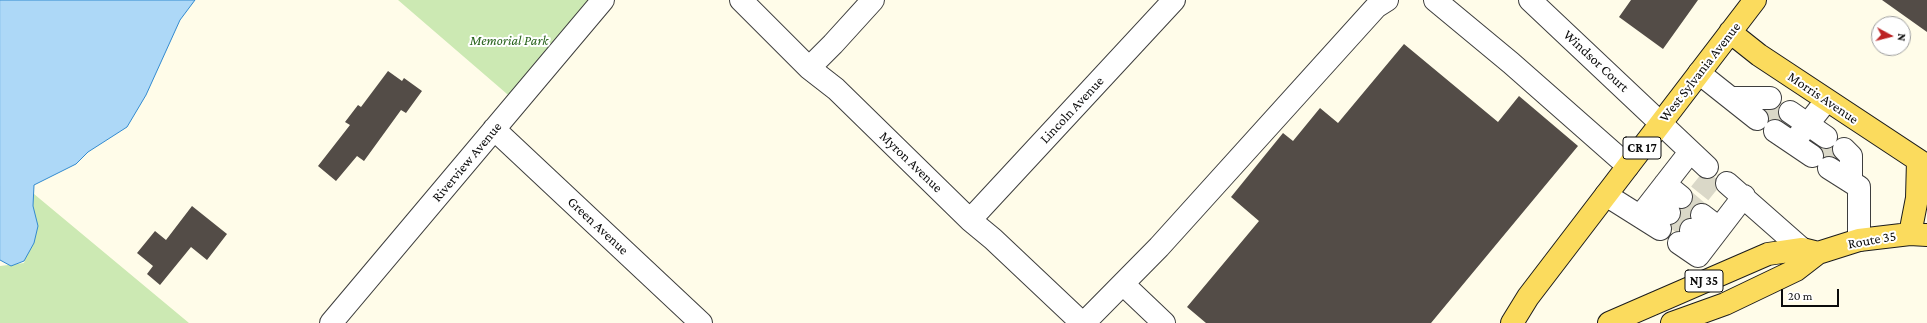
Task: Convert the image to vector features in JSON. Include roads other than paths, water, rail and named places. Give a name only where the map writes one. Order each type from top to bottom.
[{"type":"main road","name":"West Sylvania Avenue","points":[[1512,323],[1528,297],[1755,0]]},
{"type":"main road","name":"Morris Avenue","points":[[1730,32],[1758,55],[1922,163],[1917,198],[1918,235]]},
{"type":"main road","name":"Route 35","points":[[1810,251],[1859,240],[1918,235]]},
{"type":"main road","name":"NJ 35","points":[[1609,323],[1705,280],[1768,254],[1810,251]]},
{"type":"main road","name":"NJ 35","points":[[1684,321],[1725,304],[1796,270],[1810,251]]},
{"type":"main road","name":"West Sylvania Avenue","points":[[1501,323],[1528,297]]},
{"type":"street","name":"Riverview Avenue","points":[[331,323],[603,0]]},
{"type":"street","name":"Myron Avenue","points":[[741,0],[809,68],[847,100],[970,220],[993,239],[1082,323]]},
{"type":"street","points":[[809,68],[873,0]]},
{"type":"street","name":"Lincoln Avenue","points":[[970,220],[1174,0]]},
{"type":"street","points":[[1082,323],[1159,247],[1376,6],[1387,0]]},
{"type":"street","points":[[1435,0],[1511,63],[1628,166]]},
{"type":"street","name":"Windsor Court","points":[[1530,0],[1661,123],[1685,158],[1702,172]]},
{"type":"street","points":[[1700,73],[1754,105]]},
{"type":"street","points":[[1800,134],[1826,101]]},
{"type":"street","points":[[1782,122],[1833,158],[1859,187],[1859,240]]},
{"type":"street","name":"Green Avenue","points":[[494,129],[701,323]]},
{"type":"street","points":[[1606,195],[1661,206],[1685,158]]},
{"type":"street","points":[[1705,280],[1708,242],[1731,196],[1810,251]]},
{"type":"street","points":[[1708,242],[1691,229],[1708,242]]},
{"type":"street","points":[[1123,284],[1164,323]]},
{"type":"water","points":[[0,0],[195,0],[180,20],[146,95],[127,127],[88,152],[76,164],[34,185],[33,206],[38,226],[34,243],[24,261],[11,266],[0,260]]},
{"type":"tunnel","points":[[1764,110],[1782,122]]},
{"type":"tunnel","points":[[1818,147],[1836,159]]},
{"type":"tunnel","points":[[1698,178],[1718,194]]},
{"type":"tunnel","points":[[1681,197],[1702,215]]},
{"type":"tunnel","points":[[1669,213],[1691,230]]},
{"type":"park label","name":"Memorial Park","points":[[509,41]]}]
